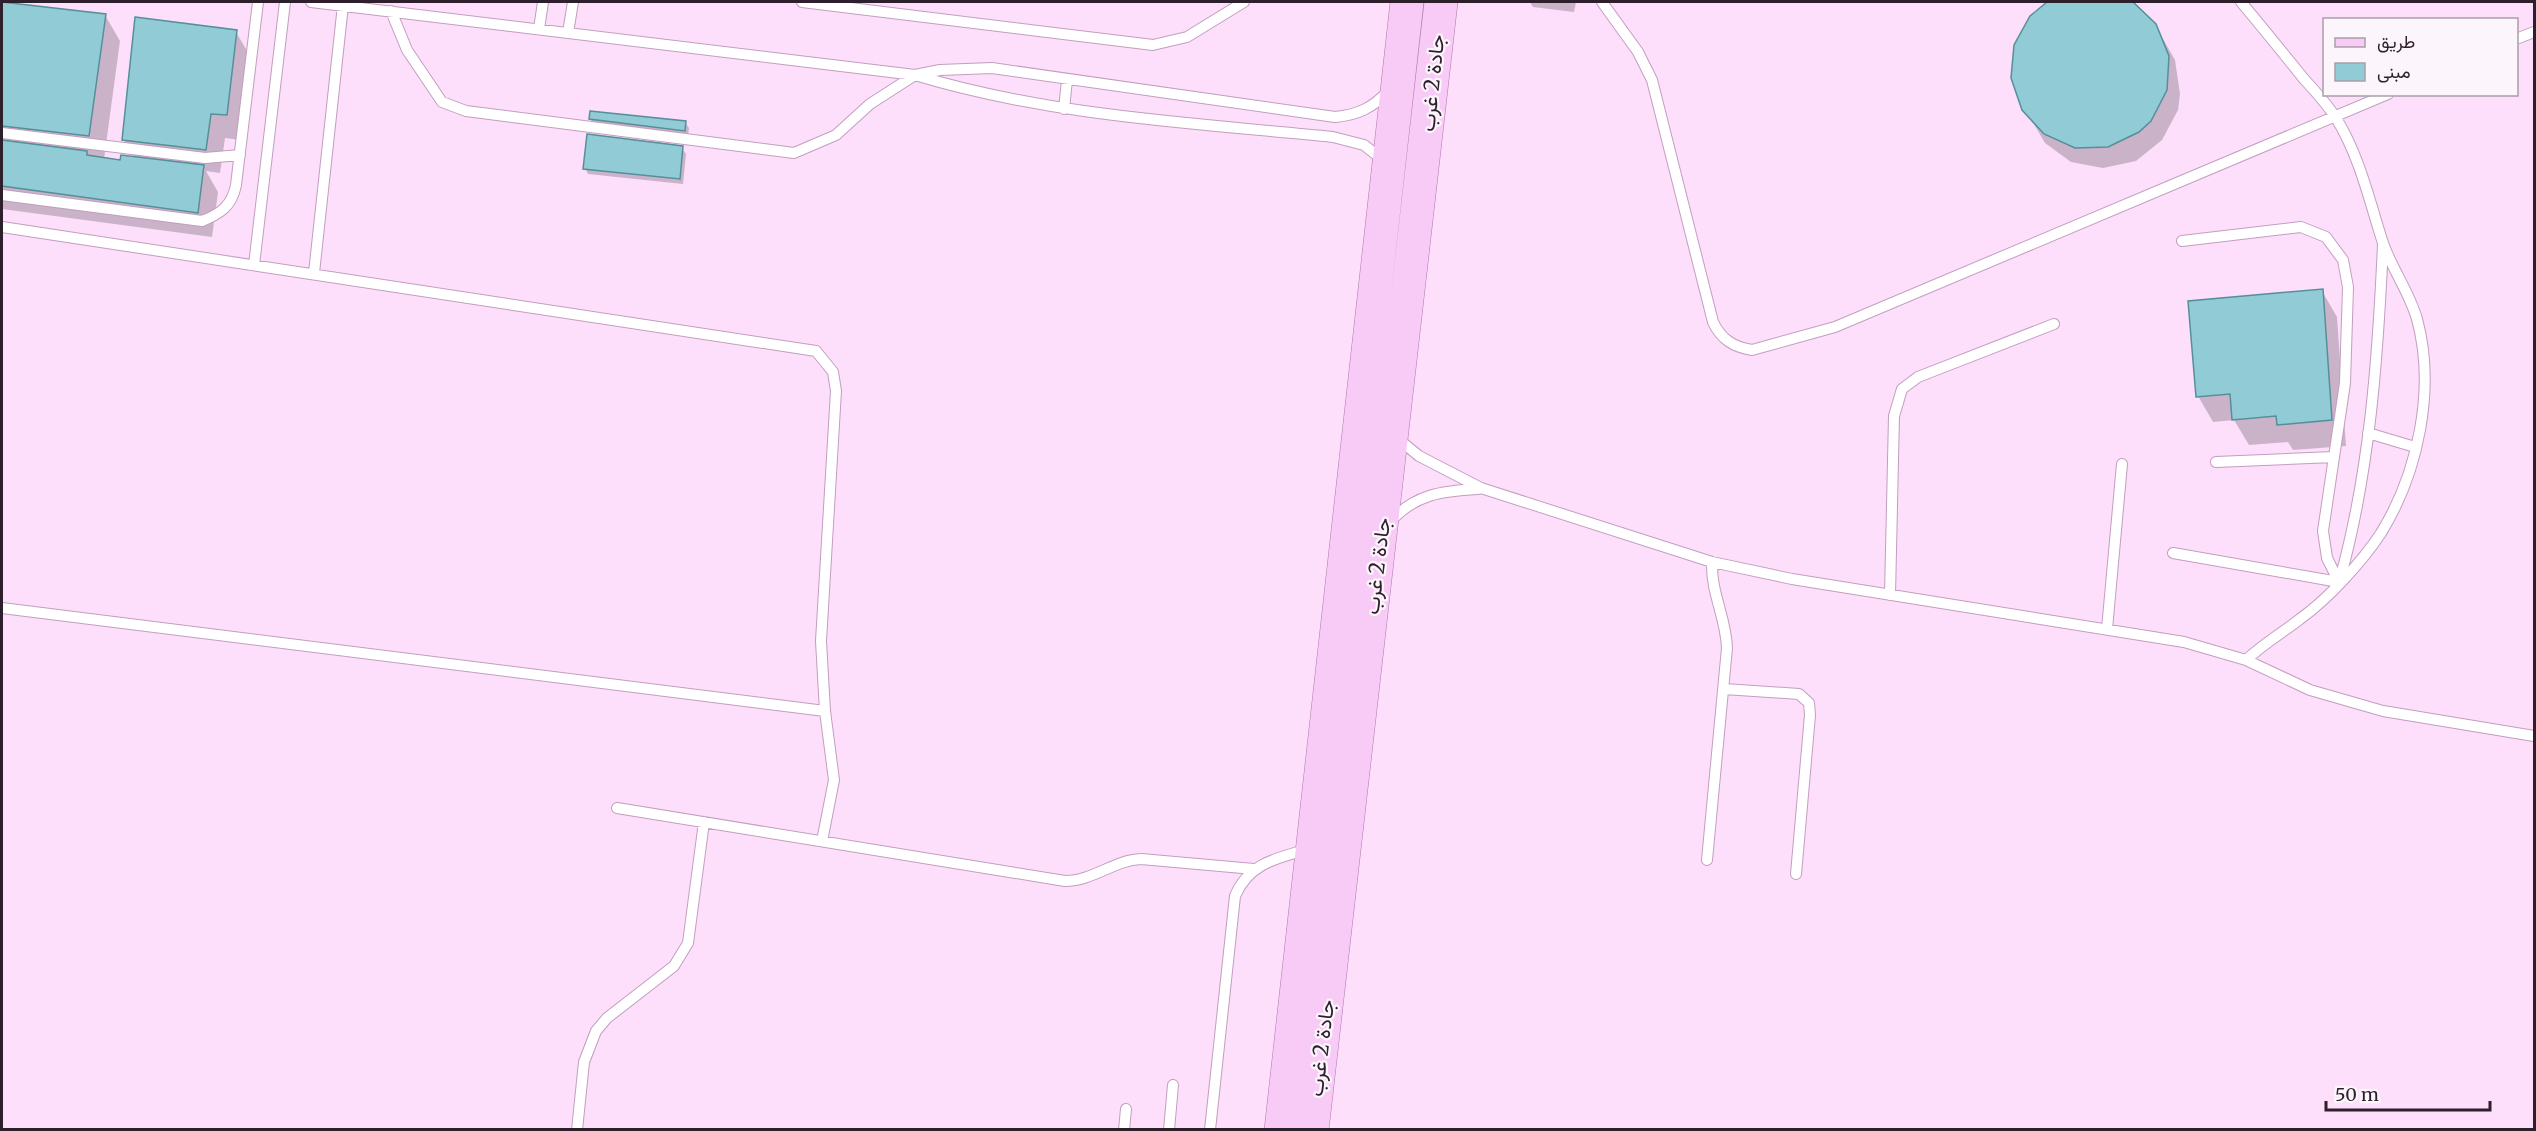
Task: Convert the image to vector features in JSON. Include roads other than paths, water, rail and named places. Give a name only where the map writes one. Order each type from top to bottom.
[{"type":"main road","name":"جادة 2 غرب","points":[[1281,1130],[1407,2]]},
{"type":"main road","name":"جادة 2 غرب","points":[[1312,1130],[1441,2]]},
{"type":"lane","points":[[2,195],[202,221],[221,213],[234,196],[258,2]]},
{"type":"lane","points":[[254,265],[285,2]]},
{"type":"lane","points":[[311,2],[915,75],[1003,99],[1064,109],[1333,137],[1364,145],[1388,165]]},
{"type":"lane","points":[[539,29],[543,2]]},
{"type":"lane","points":[[568,33],[573,2]]},
{"type":"lane","points":[[802,2],[861,5],[1153,45],[1187,37],[1244,2]]},
{"type":"lane","points":[[1602,2],[1638,52],[1652,80],[1713,322],[1724,339],[1742,348],[1762,348],[1835,327],[2383,96]]},
{"type":"lane","points":[[2241,2],[2336,117],[2356,158],[2383,243],[2402,280],[2417,320],[2422,351],[2423,405],[2415,447],[2396,507],[2361,560],[2316,607],[2262,645],[2246,660]]},
{"type":"lane","points":[[314,273],[343,5]]},
{"type":"lane","points":[[391,11],[407,50],[442,102],[465,111],[794,153],[836,135],[870,104],[915,75],[940,70],[992,68],[1335,117],[1352,116],[1366,110],[1391,88],[1398,74]]},
{"type":"lane","points":[[2518,39],[2535,32]]},
{"type":"lane","points":[[1064,109],[1067,80]]},
{"type":"lane","points":[[1333,137],[1335,117]]},
{"type":"lane","points":[[2,133],[205,158],[240,155]]},
{"type":"lane","points":[[2,227],[816,351],[833,372],[836,391],[821,641],[825,711],[834,780],[822,841]]},
{"type":"lane","points":[[2182,241],[2301,227],[2326,237],[2336,247],[2343,260],[2348,287],[2345,383],[2323,531],[2327,558],[2339,582]]},
{"type":"lane","points":[[2339,582],[2354,523],[2368,433],[2379,328],[2383,243]]},
{"type":"lane","points":[[1890,595],[1894,416],[1902,389],[1918,376],[2054,324]]},
{"type":"lane","points":[[2368,433],[2415,447]]},
{"type":"lane","points":[[1392,435],[1419,456],[1482,488],[1712,562],[1792,579],[2184,642],[2246,660],[2310,690],[2384,711],[2535,736]]},
{"type":"lane","points":[[2216,462],[2334,457]]},
{"type":"lane","points":[[2107,629],[2122,464]]},
{"type":"lane","points":[[1380,538],[1396,515],[1417,499],[1434,493],[1482,488]]},
{"type":"lane","points":[[2173,553],[2339,582]]},
{"type":"lane","points":[[1707,860],[1724,689],[1727,634],[1714,594],[1712,562]]},
{"type":"lane","points":[[2,608],[825,711]]},
{"type":"lane","points":[[1724,689],[1799,694],[1809,703],[1810,715],[1796,874]]},
{"type":"lane","points":[[617,808],[1065,881],[1083,879],[1128,860],[1141,858],[1254,869]]},
{"type":"lane","points":[[577,1130],[584,1062],[596,1031],[607,1018],[674,966],[688,944],[704,822]]},
{"type":"lane","points":[[1210,1130],[1235,896],[1246,877],[1263,863],[1312,848]]},
{"type":"lane","points":[[1169,1130],[1173,1085]]},
{"type":"lane","points":[[1124,1130],[1126,1109]]}]
